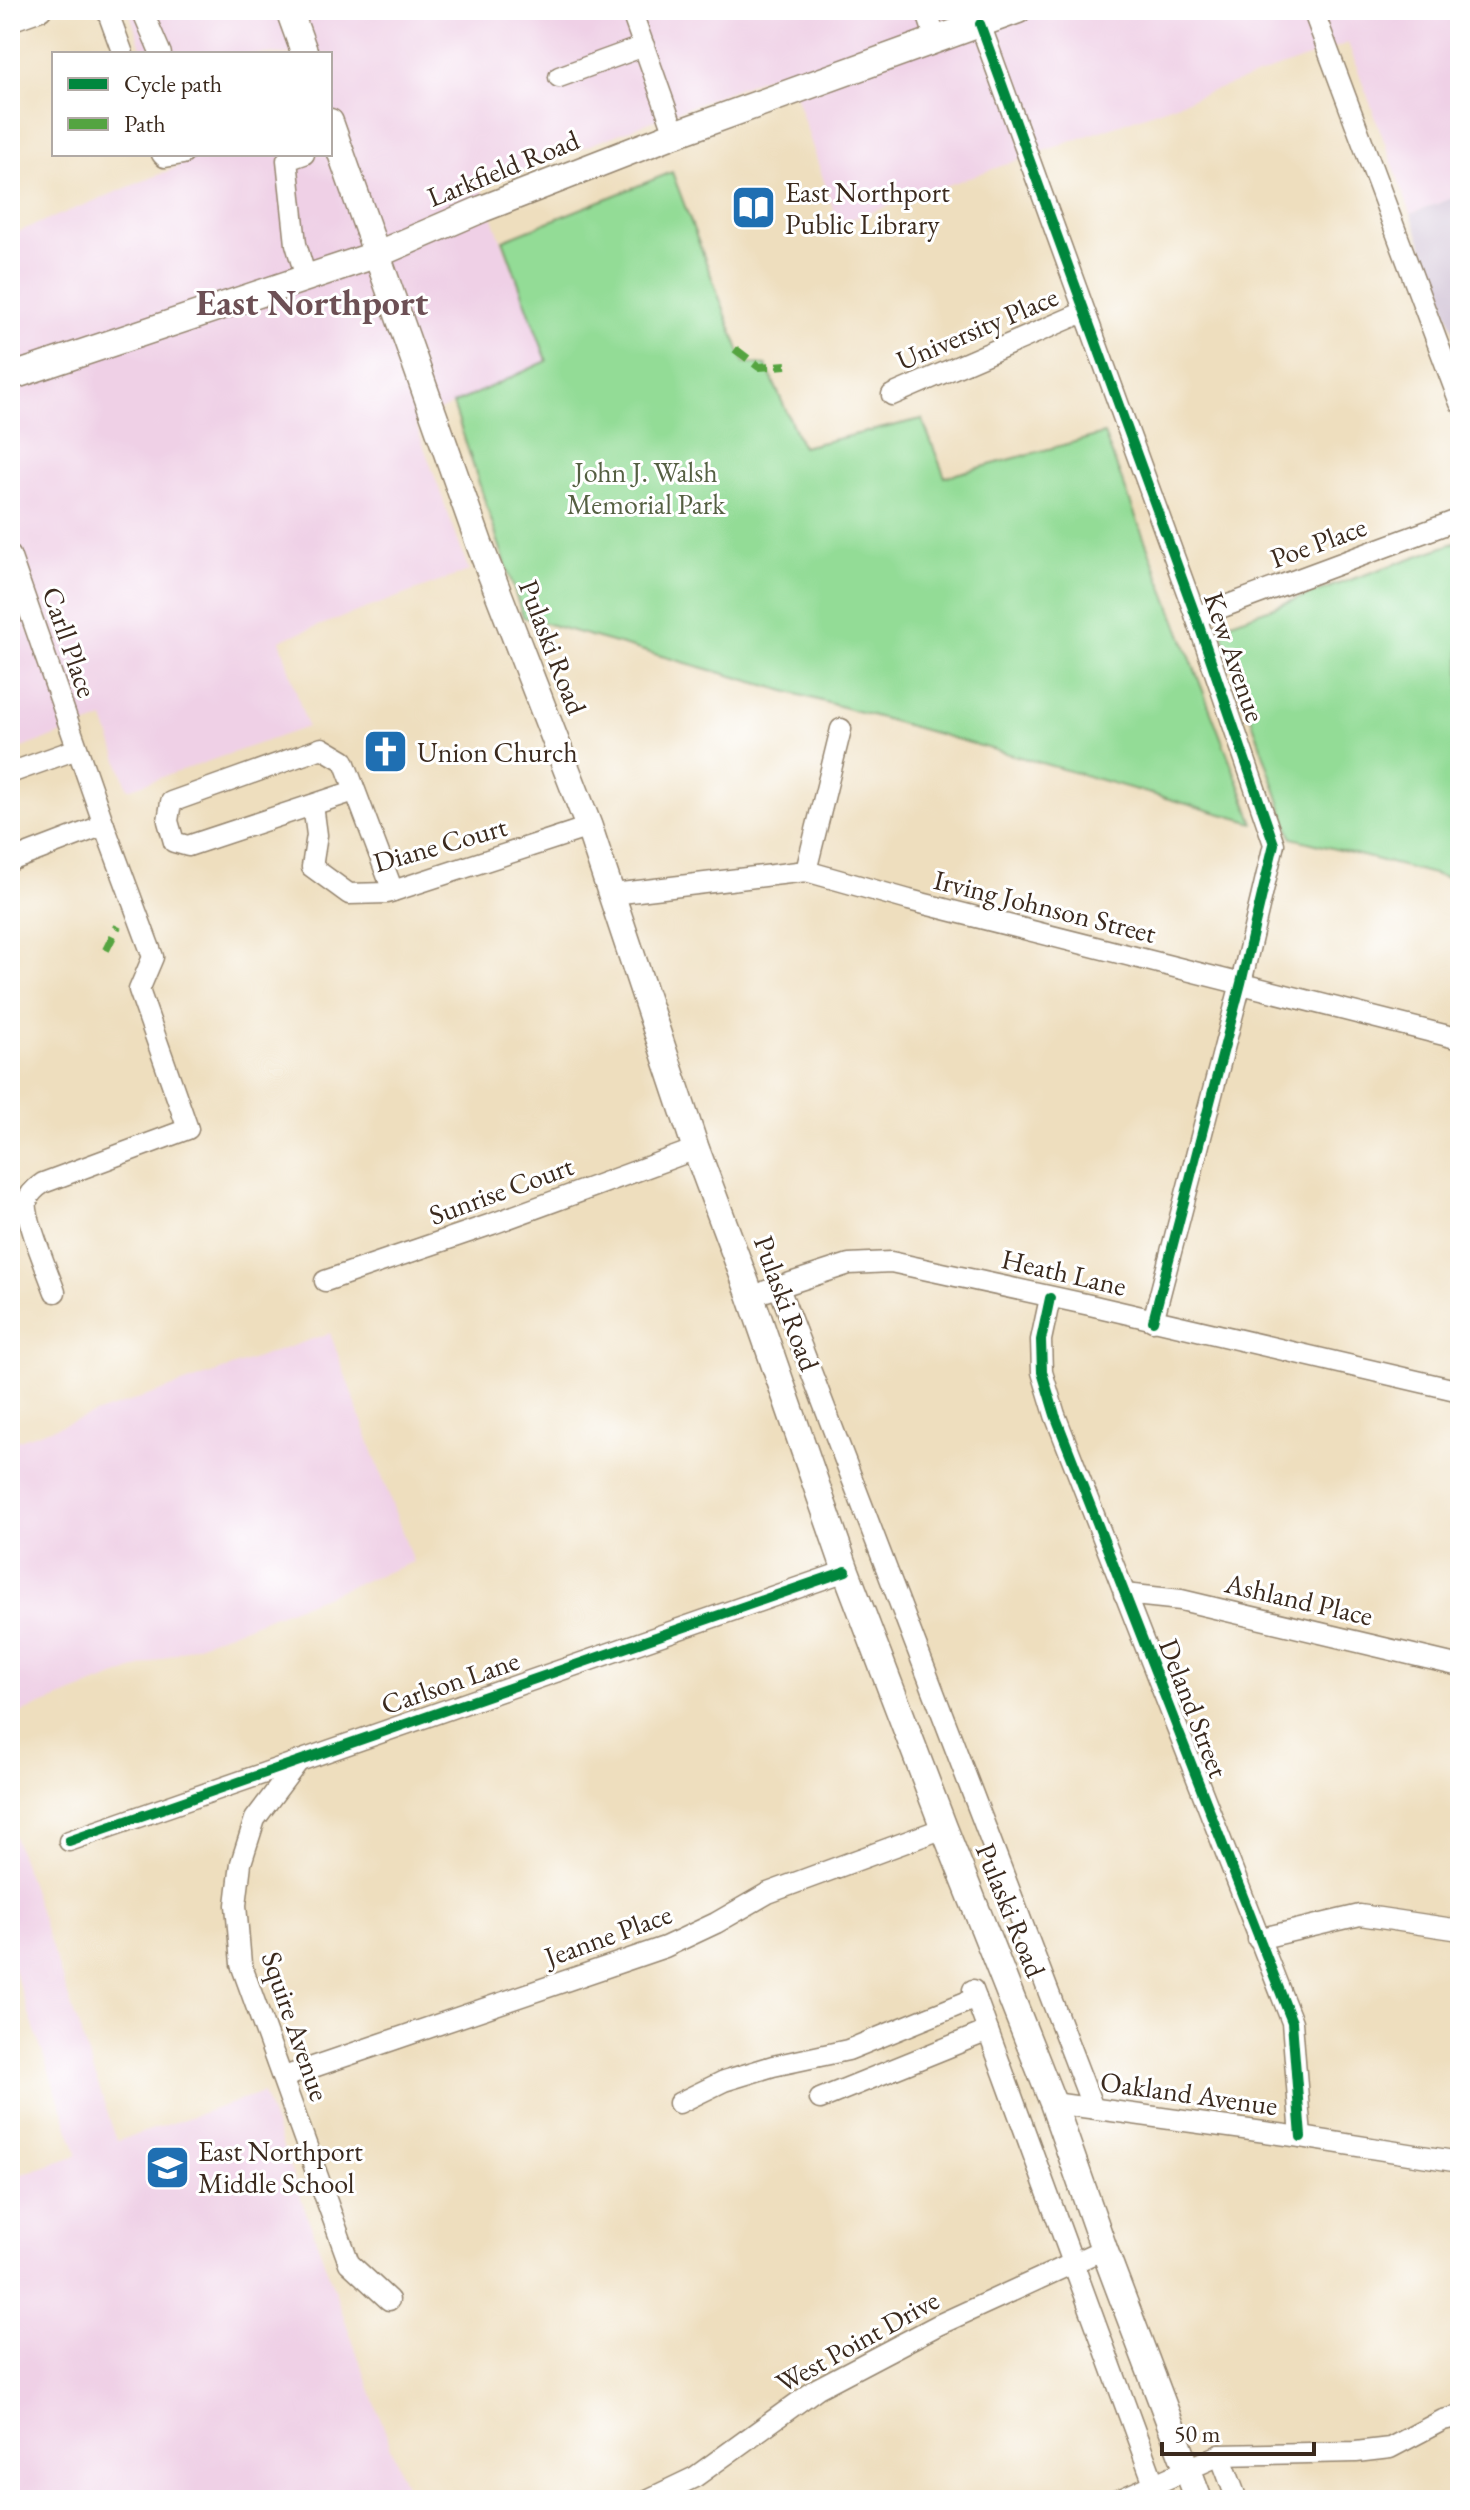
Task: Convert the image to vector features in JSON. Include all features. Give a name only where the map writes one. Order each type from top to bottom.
[{"type":"main road","points":[[289,10],[298,52]]},
{"type":"main road","name":"Larkfield Road","points":[[10,377],[378,254],[482,209],[675,134],[1018,10]]},
{"type":"main road","name":"Pulaski Road","points":[[332,137],[378,254],[480,546],[589,827],[653,1025],[846,1571],[1053,2103],[1104,2249],[1199,2500]]},
{"type":"street","points":[[10,21],[41,10]]},
{"type":"street","points":[[107,10],[122,52]]},
{"type":"street","points":[[142,10],[160,52]]},
{"type":"street","points":[[631,10],[675,134]]},
{"type":"street","points":[[926,10],[936,40]]},
{"type":"street","points":[[1313,10],[1460,403]]},
{"type":"street","name":"Kew Avenue","points":[[980,24],[1196,617],[1274,844],[1153,1321]]},
{"type":"street","points":[[559,77],[644,46]]},
{"type":"street","points":[[292,156],[296,244],[306,278]]},
{"type":"street","name":"University Place","points":[[892,395],[1084,312]]},
{"type":"street","name":"Poe Place","points":[[1196,617],[1460,519]]},
{"type":"street","name":"Carll Place","points":[[10,555],[153,957],[139,990],[188,1129],[34,1189],[27,1202],[29,1218],[55,1292]]},
{"type":"street","points":[[806,871],[841,729]]},
{"type":"street","points":[[354,791],[188,846],[174,842],[168,821],[171,802],[322,748],[344,761],[393,891]]},
{"type":"street","points":[[10,773],[77,749]]},
{"type":"street","name":"Diane Court","points":[[313,805],[317,835],[312,867],[349,894],[393,891],[589,827]]},
{"type":"street","points":[[10,861],[104,825]]},
{"type":"street","name":"Irving Johnson Street","points":[[613,894],[806,871],[909,900],[1460,1039]]},
{"type":"street","name":"Sunrise Court","points":[[325,1281],[696,1149]]},
{"type":"street","name":"Heath Lane","points":[[750,1294],[779,1288],[849,1264],[891,1262],[1460,1391]]},
{"type":"street","points":[[779,1288],[1093,2108]]},
{"type":"street","name":"Deland Street","points":[[1050,1298],[1041,1340],[1042,1372],[1055,1415],[1292,2022],[1301,2137]]},
{"type":"street","name":"Carlson Lane","points":[[69,1841],[846,1571]]},
{"type":"street","name":"Ashland Place","points":[[1124,1594],[1181,1600],[1460,1666]]},
{"type":"street","name":"Squire Avenue","points":[[298,1762],[255,1819],[241,1863],[236,1905],[241,1964],[349,2263],[389,2300]]},
{"type":"street","name":"Jeanne Place","points":[[284,2077],[665,1947],[716,1923],[768,1893],[944,1828]]},
{"type":"street","points":[[1258,1939],[1360,1915],[1460,1930]]},
{"type":"street","points":[[679,2103],[724,2081],[773,2066],[848,2050],[974,1994],[1157,2492]]},
{"type":"street","points":[[820,2099],[988,2031]]},
{"type":"street","name":"Oakland Avenue","points":[[1053,2103],[1460,2162]]},
{"type":"street","name":"West Point Drive","points":[[647,2500],[695,2477],[818,2388],[938,2325],[1104,2249]]},
{"type":"street","points":[[1119,2500],[1157,2492],[1188,2468],[1220,2455],[1356,2452],[1390,2448],[1443,2420],[1460,2416]]},
{"type":"street","points":[[1220,2455],[1237,2500]]},
{"type":"shaded area","points":[[129,10],[1460,10],[1460,195],[1411,214],[1348,43],[838,224],[787,69],[481,187],[547,361],[415,422],[469,571],[280,640],[307,727],[128,789],[104,719],[10,752],[10,235],[178,167],[175,156],[332,156],[332,52],[142,52]]},
{"type":"shaded area","points":[[1460,195],[1460,348],[1411,214]]},
{"type":"shaded area","points":[[330,1333],[413,1562],[10,1717],[10,1443]]},
{"type":"shaded area","name":"East Northport Middle School","points":[[10,1824],[117,2141],[263,2093],[410,2500],[10,2500],[10,2178],[78,2155],[10,1959]]},
{"type":"green space","name":"John J. Walsh Memorial Park","points":[[672,172],[744,363],[766,365],[802,447],[922,419],[945,477],[1104,434],[1254,823],[523,617],[453,404],[547,361],[503,240]]},
{"type":"green space","points":[[1460,541],[1460,881],[1292,838],[1220,626]]},
{"type":"marked path","points":[[735,349],[759,367],[786,365]]},
{"type":"marked path","points":[[106,950],[118,926]]},
{"type":"cycle path","points":[[980,24],[1196,617],[1274,844],[1153,1321]]},
{"type":"cycle path","points":[[1050,1298],[1041,1340],[1042,1372],[1055,1415],[1292,2022],[1301,2137]]},
{"type":"cycle path","points":[[69,1841],[846,1571]]},
{"type":"place","name":"East Northport Public Library","points":[[754,208]]},
{"type":"place","name":"Union Church","points":[[386,752]]},
{"type":"place","name":"East Northport Middle School","points":[[167,2167]]},
{"type":"district","name":"East Northport","points":[[312,302]]}]
